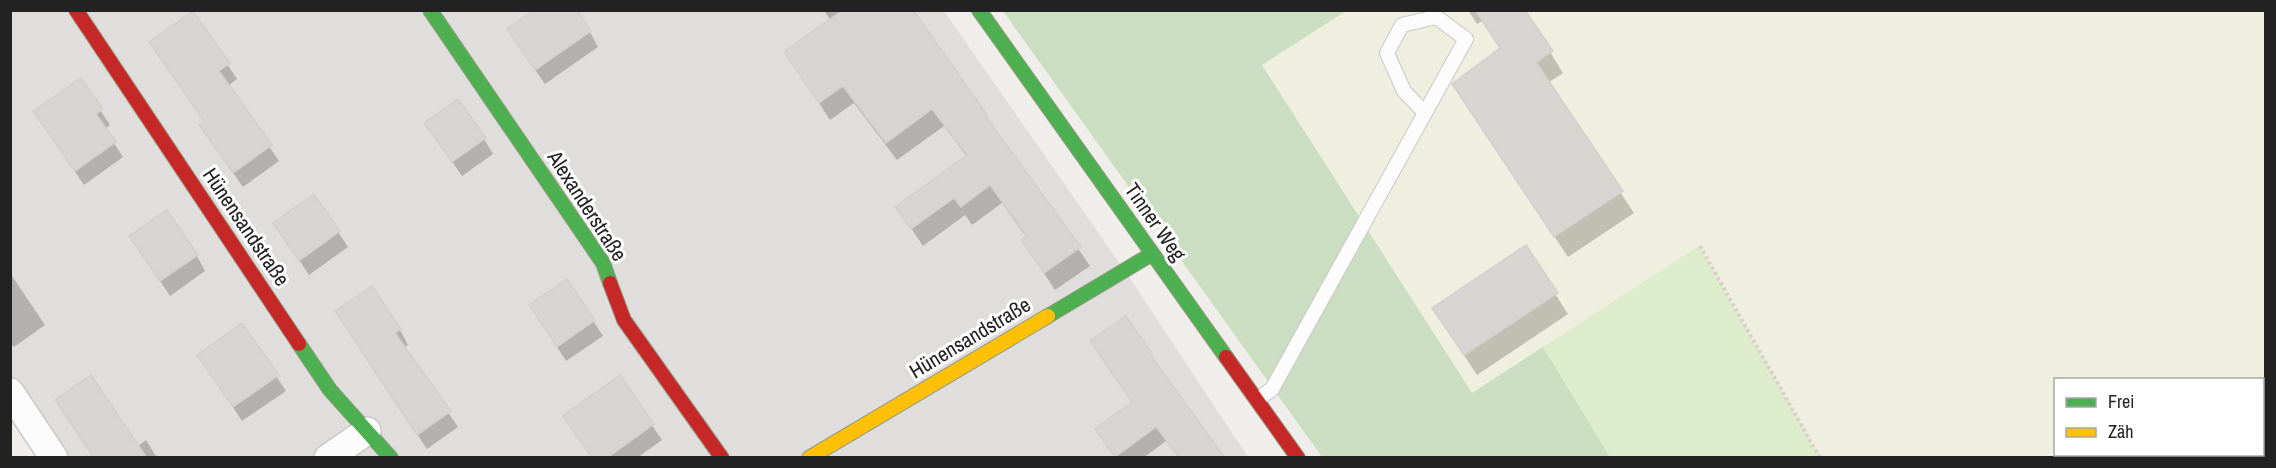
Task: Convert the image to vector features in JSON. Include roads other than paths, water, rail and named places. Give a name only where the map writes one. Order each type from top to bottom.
[{"type":"street","name":"Hünensandstraße","points":[[76,10],[330,390],[392,458]]},
{"type":"street","name":"Alexanderstraße","points":[[430,10],[603,263],[624,320],[722,458]]},
{"type":"street","name":"Tinner Weg","points":[[979,10],[1298,458]]},
{"type":"street","name":"Hünensandstraße","points":[[810,457],[1152,254]]},
{"type":"street","points":[[10,392],[54,458]]},
{"type":"street","points":[[328,458],[367,431]]},
{"type":"lane","points":[[1257,399],[1272,389],[1425,113],[1466,39],[1436,17],[1402,25],[1387,53],[1404,91],[1425,113]]}]
